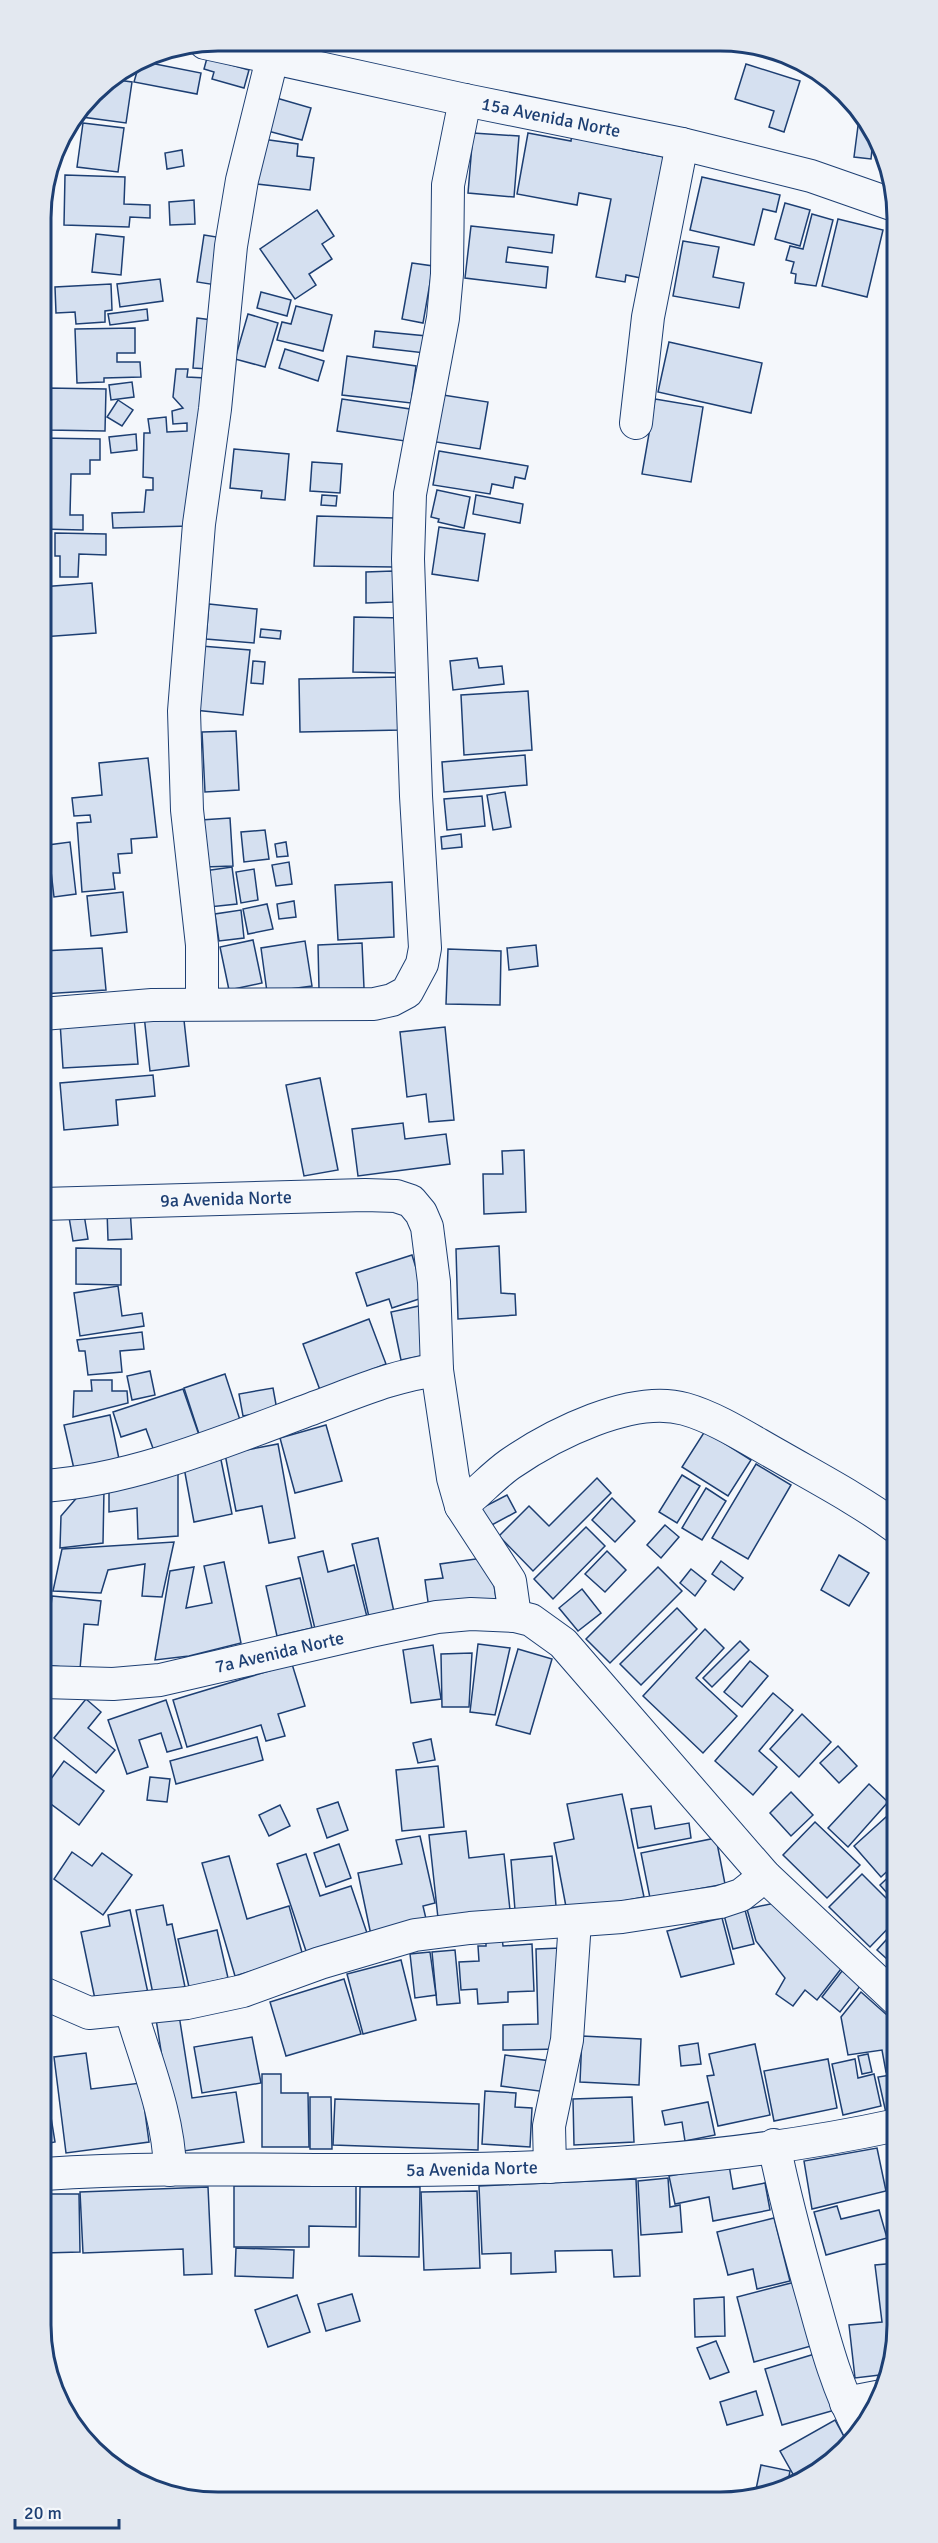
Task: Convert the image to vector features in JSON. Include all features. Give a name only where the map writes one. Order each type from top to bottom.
[{"type":"street","name":"15a Avenida Norte","points":[[238,51],[682,144],[811,176],[886,202]]},
{"type":"street","points":[[202,1004],[202,945],[187,810],[184,711],[200,525],[215,409],[231,246],[242,180],[272,59]]},
{"type":"street","points":[[51,1013],[202,1004],[351,1006],[374,1004],[392,1000],[407,993],[422,964],[425,923],[416,796],[408,559],[411,494],[443,318],[447,274],[448,185],[465,100]]},
{"type":"street","points":[[636,423],[648,317],[682,144]]},
{"type":"street","name":"9a Avenida Norte","points":[[51,1204],[365,1195],[396,1196],[411,1201],[421,1213],[430,1245],[437,1370]]},
{"type":"street","points":[[51,1485],[115,1474],[214,1444],[389,1380],[437,1370],[453,1478],[461,1506],[510,1581],[515,1616]]},
{"type":"street","points":[[461,1506],[507,1465],[536,1447],[585,1424],[619,1413],[664,1406],[685,1409],[757,1444],[868,1506],[887,1520]]},
{"type":"street","name":"7a Avenida Norte","points":[[51,1682],[113,1684],[160,1680],[264,1654],[437,1617],[471,1614],[515,1616],[546,1628],[563,1643],[765,1876],[887,1991]]},
{"type":"street","points":[[51,1996],[88,2013],[131,2011],[243,1991],[320,1964],[415,1935],[470,1928],[575,1921],[720,1902],[741,1895],[765,1876]]},
{"type":"street","points":[[550,2167],[551,2108],[567,2040],[575,1921]]},
{"type":"street","points":[[131,2011],[165,2124],[170,2145],[170,2170]]},
{"type":"street","name":"5a Avenida Norte","points":[[51,2175],[170,2170],[550,2167],[687,2156],[887,2127]]},
{"type":"street","points":[[774,2145],[799,2251],[832,2367],[856,2422]]},
{"type":"street","points":[[846,2403],[870,2398]]},
{"type":"building","points":[[207,58],[249,70],[244,88],[212,79],[214,72],[204,69]]},
{"type":"building","points":[[154,64],[201,73],[197,94],[134,82],[137,72]]},
{"type":"building","points":[[746,64],[800,81],[784,132],[769,127],[774,111],[735,99]]},
{"type":"building","points":[[123,81],[132,82],[126,123],[85,117],[108,92]]},
{"type":"building","points":[[273,97],[311,108],[302,140],[264,130]]},
{"type":"building","points":[[83,123],[124,128],[118,172],[77,167]]},
{"type":"building","points":[[858,126],[872,149],[871,159],[854,157]]},
{"type":"building","points":[[473,133],[519,136],[514,197],[468,193]]},
{"type":"building","points":[[528,133],[571,141],[572,133],[624,142],[623,149],[664,157],[641,278],[626,275],[625,282],[596,277],[611,199],[579,193],[577,205],[517,194]]},
{"type":"building","points":[[262,139],[298,144],[297,156],[314,158],[310,190],[257,184]]},
{"type":"building","points":[[182,150],[184,166],[167,169],[165,153]]},
{"type":"building","points":[[65,175],[125,177],[124,204],[150,205],[150,218],[130,217],[129,227],[64,225]]},
{"type":"building","points":[[702,177],[780,195],[776,212],[763,209],[754,245],[690,230]]},
{"type":"building","points":[[194,200],[195,224],[170,225],[169,202]]},
{"type":"building","points":[[785,203],[810,210],[800,246],[775,239]]},
{"type":"building","points":[[317,210],[334,236],[322,244],[332,259],[309,274],[316,285],[295,299],[260,249]]},
{"type":"building","points":[[812,214],[833,220],[816,286],[795,283],[796,274],[791,273],[794,262],[786,260],[790,246],[803,249]]},
{"type":"building","points":[[838,219],[883,230],[867,297],[822,286]]},
{"type":"building","points":[[471,226],[554,235],[552,253],[508,247],[506,262],[548,267],[546,288],[465,278]]},
{"type":"building","points":[[96,234],[124,237],[121,275],[92,272]]},
{"type":"building","points":[[204,235],[223,238],[216,285],[197,282]]},
{"type":"building","points":[[683,241],[719,247],[713,277],[744,283],[739,308],[673,296]]},
{"type":"building","points":[[412,263],[433,266],[423,323],[402,319]]},
{"type":"building","points":[[160,279],[163,301],[120,307],[117,284]]},
{"type":"building","points":[[111,284],[112,310],[105,311],[105,322],[76,324],[75,312],[56,313],[55,287]]},
{"type":"building","points":[[261,292],[291,300],[287,316],[257,308]]},
{"type":"building","points":[[296,306],[332,315],[323,351],[277,340],[282,322],[291,324]]},
{"type":"building","points":[[147,309],[148,320],[110,325],[108,314]]},
{"type":"building","points":[[248,314],[278,323],[265,367],[235,359]]},
{"type":"building","points":[[197,318],[212,320],[208,369],[193,368]]},
{"type":"building","points":[[135,328],[135,353],[117,353],[117,362],[140,362],[141,377],[104,378],[104,382],[77,383],[75,329]]},
{"type":"building","points":[[375,331],[427,336],[425,353],[373,347]]},
{"type":"building","points":[[669,342],[762,363],[751,413],[658,392]]},
{"type":"building","points":[[285,349],[324,361],[318,381],[279,368]]},
{"type":"building","points":[[347,356],[416,366],[411,403],[342,395]]},
{"type":"building","points":[[176,369],[188,369],[187,377],[206,378],[190,526],[113,528],[112,513],[144,512],[146,490],[153,490],[153,478],[143,477],[144,433],[150,433],[148,419],[166,417],[167,432],[187,431],[187,423],[173,424],[172,411],[183,408],[173,397]]},
{"type":"building","points":[[132,382],[134,397],[111,400],[109,385]]},
{"type":"building","points":[[51,388],[106,389],[105,431],[51,430]]},
{"type":"building","points":[[443,395],[488,402],[480,449],[436,442]]},
{"type":"building","points":[[342,399],[410,409],[405,441],[337,431]]},
{"type":"building","points":[[655,399],[703,407],[691,482],[642,474]]},
{"type":"building","points":[[118,400],[133,410],[122,426],[107,417]]},
{"type":"building","points":[[136,434],[137,450],[111,453],[109,437]]},
{"type":"building","points":[[51,438],[100,439],[100,460],[90,460],[90,474],[71,474],[70,515],[83,515],[83,530],[51,529]]},
{"type":"building","points":[[234,449],[289,454],[285,500],[261,498],[262,491],[230,488]]},
{"type":"building","points":[[439,451],[528,466],[525,479],[515,477],[513,488],[492,484],[490,494],[433,485]]},
{"type":"building","points":[[312,462],[342,464],[340,493],[310,491]]},
{"type":"building","points":[[437,490],[470,497],[464,528],[438,522],[439,519],[431,517]]},
{"type":"building","points":[[322,495],[337,496],[336,506],[321,505]]},
{"type":"building","points":[[476,495],[523,504],[520,523],[473,514]]},
{"type":"building","points":[[317,516],[395,518],[394,567],[314,566]]},
{"type":"building","points":[[439,527],[485,534],[478,581],[432,574]]},
{"type":"building","points":[[55,533],[106,534],[106,555],[79,554],[78,577],[60,577],[60,556],[55,556]]},
{"type":"building","points":[[393,571],[393,602],[366,603],[366,572]]},
{"type":"building","points":[[92,583],[96,633],[51,636],[51,586]]},
{"type":"building","points":[[209,604],[257,609],[254,643],[206,639]]},
{"type":"building","points":[[354,617],[403,618],[402,673],[353,672]]},
{"type":"building","points":[[261,629],[281,631],[280,639],[260,637]]},
{"type":"building","points":[[201,646],[250,650],[243,715],[194,710]]},
{"type":"building","points":[[477,658],[479,668],[502,666],[504,684],[453,690],[450,661]]},
{"type":"building","points":[[253,661],[265,662],[263,684],[251,683]]},
{"type":"building","points":[[401,677],[402,730],[300,732],[299,679]]},
{"type":"building","points":[[528,691],[532,750],[464,755],[461,695]]},
{"type":"building","points":[[236,731],[239,790],[205,792],[202,732]]},
{"type":"building","points":[[525,755],[527,785],[444,792],[442,762]]},
{"type":"building","points":[[148,758],[157,837],[131,839],[132,853],[118,854],[120,873],[113,873],[115,889],[82,892],[77,823],[91,822],[90,815],[74,816],[72,798],[102,795],[99,763]]},
{"type":"building","points":[[505,792],[511,827],[493,830],[487,795]]},
{"type":"building","points":[[482,796],[485,826],[447,830],[444,799]]},
{"type":"building","points":[[230,818],[233,866],[204,867],[201,820]]},
{"type":"building","points":[[265,830],[269,859],[244,862],[241,832]]},
{"type":"building","points":[[461,834],[462,847],[442,849],[441,837]]},
{"type":"building","points":[[70,842],[76,894],[54,897],[51,845]]},
{"type":"building","points":[[286,842],[288,856],[277,857],[275,844]]},
{"type":"building","points":[[289,862],[292,884],[276,886],[272,865]]},
{"type":"building","points":[[232,867],[237,904],[209,907],[204,871]]},
{"type":"building","points":[[254,869],[258,900],[241,903],[236,872]]},
{"type":"building","points":[[392,882],[394,937],[338,940],[335,885]]},
{"type":"building","points":[[123,892],[127,932],[91,936],[87,896]]},
{"type":"building","points":[[294,901],[296,917],[279,919],[277,904]]},
{"type":"building","points":[[267,904],[273,929],[248,934],[243,909]]},
{"type":"building","points":[[241,910],[244,938],[219,941],[215,914]]},
{"type":"building","points":[[253,940],[262,983],[229,990],[220,947]]},
{"type":"building","points":[[305,941],[312,986],[267,992],[261,948]]},
{"type":"building","points":[[362,943],[364,988],[319,989],[318,945]]},
{"type":"building","points":[[536,945],[538,966],[509,970],[507,948]]},
{"type":"building","points":[[102,948],[106,990],[51,993],[51,951]]},
{"type":"building","points":[[448,949],[501,951],[500,1005],[446,1004]]},
{"type":"building","points":[[183,1011],[189,1066],[150,1071],[144,1015]]},
{"type":"building","points":[[134,1018],[138,1064],[63,1068],[60,1022]]},
{"type":"building","points":[[445,1027],[454,1120],[429,1122],[426,1094],[407,1097],[400,1032]]},
{"type":"building","points":[[153,1075],[155,1096],[116,1100],[118,1125],[64,1130],[60,1083]]},
{"type":"building","points":[[320,1078],[338,1170],[304,1176],[286,1085]]},
{"type":"building","points":[[403,1123],[405,1139],[446,1134],[450,1164],[358,1176],[352,1129]]},
{"type":"building","points":[[524,1150],[526,1212],[484,1214],[483,1174],[503,1174],[502,1151]]},
{"type":"building","points":[[83,1208],[88,1239],[73,1241],[68,1211]]},
{"type":"building","points":[[130,1208],[132,1239],[108,1240],[107,1210]]},
{"type":"building","points":[[499,1246],[501,1293],[515,1294],[516,1315],[458,1319],[456,1249]]},
{"type":"building","points":[[76,1248],[121,1249],[121,1285],[76,1284]]},
{"type":"building","points":[[412,1255],[425,1297],[392,1308],[389,1299],[367,1306],[356,1273]]},
{"type":"building","points":[[118,1286],[122,1316],[142,1313],[144,1326],[80,1336],[74,1293]]},
{"type":"building","points":[[419,1306],[429,1354],[401,1360],[391,1312]]},
{"type":"building","points":[[369,1319],[386,1364],[320,1390],[303,1344]]},
{"type":"building","points":[[142,1332],[144,1349],[120,1351],[122,1372],[88,1375],[85,1351],[79,1351],[77,1340]]},
{"type":"building","points":[[150,1371],[155,1395],[132,1400],[127,1376]]},
{"type":"building","points":[[225,1374],[240,1420],[199,1434],[184,1388]]},
{"type":"building","points":[[91,1380],[112,1380],[112,1391],[127,1391],[128,1403],[73,1417],[74,1391],[92,1391]]},
{"type":"building","points":[[273,1388],[277,1410],[243,1416],[239,1394]]},
{"type":"building","points":[[183,1389],[199,1435],[154,1451],[146,1429],[121,1437],[113,1412]]},
{"type":"building","points":[[110,1415],[119,1459],[74,1469],[64,1425]]},
{"type":"building","points":[[326,1425],[342,1481],[295,1493],[280,1438]]},
{"type":"building","points":[[705,1431],[751,1460],[728,1496],[682,1467]]},
{"type":"building","points":[[278,1444],[295,1538],[269,1543],[262,1506],[236,1511],[225,1454]]},
{"type":"building","points":[[220,1455],[232,1514],[194,1522],[183,1462]]},
{"type":"building","points":[[756,1464],[791,1485],[748,1559],[712,1538]]},
{"type":"building","points":[[178,1470],[178,1536],[138,1539],[137,1508],[109,1512],[109,1489]]},
{"type":"building","points":[[682,1475],[700,1486],[677,1523],[659,1512]]},
{"type":"building","points":[[597,1478],[611,1493],[533,1571],[499,1536],[529,1506],[549,1526]]},
{"type":"building","points":[[706,1488],[726,1501],[702,1540],[682,1528]]},
{"type":"building","points":[[104,1489],[103,1543],[60,1548],[61,1516],[80,1494]]},
{"type":"building","points":[[507,1495],[516,1512],[488,1527],[478,1510]]},
{"type":"building","points":[[612,1498],[635,1521],[615,1542],[592,1520]]},
{"type":"building","points":[[665,1525],[679,1537],[661,1558],[647,1545]]},
{"type":"building","points":[[586,1527],[605,1546],[553,1599],[534,1579]]},
{"type":"building","points":[[378,1538],[394,1612],[369,1617],[352,1544]]},
{"type":"building","points":[[174,1542],[162,1597],[142,1596],[145,1564],[108,1570],[101,1593],[53,1591],[62,1549]]},
{"type":"building","points":[[323,1551],[328,1572],[354,1565],[367,1617],[315,1629],[298,1557]]},
{"type":"building","points":[[607,1551],[626,1570],[605,1592],[585,1574]]},
{"type":"building","points":[[839,1555],[869,1573],[849,1606],[821,1590]]},
{"type":"building","points":[[490,1557],[496,1599],[429,1609],[425,1580],[443,1578],[440,1564]]},
{"type":"building","points":[[721,1561],[743,1578],[734,1590],[712,1574]]},
{"type":"building","points":[[224,1562],[241,1643],[189,1656],[155,1660],[170,1571],[194,1567],[186,1608],[212,1603],[204,1566]]},
{"type":"building","points":[[658,1567],[682,1591],[610,1663],[586,1639]]},
{"type":"building","points":[[691,1569],[706,1581],[695,1596],[680,1583]]},
{"type":"building","points":[[300,1578],[312,1628],[277,1636],[266,1586]]},
{"type":"building","points":[[582,1589],[601,1613],[578,1631],[559,1608]]},
{"type":"building","points":[[52,1596],[101,1601],[98,1625],[84,1624],[80,1669],[51,1666]]},
{"type":"building","points":[[677,1608],[697,1629],[641,1685],[620,1664]]},
{"type":"building","points":[[705,1629],[724,1648],[696,1678],[737,1716],[703,1753],[643,1696]]},
{"type":"building","points":[[740,1641],[749,1650],[712,1687],[703,1678]]},
{"type":"building","points":[[478,1644],[510,1648],[495,1715],[470,1712]]},
{"type":"building","points":[[433,1645],[441,1699],[411,1703],[403,1650]]},
{"type":"building","points":[[518,1649],[552,1659],[530,1734],[496,1725]]},
{"type":"building","points":[[472,1653],[469,1707],[442,1707],[441,1654]]},
{"type":"building","points":[[750,1661],[768,1676],[742,1707],[724,1692]]},
{"type":"building","points":[[292,1664],[305,1706],[278,1714],[285,1736],[266,1741],[261,1725],[187,1747],[173,1700]]},
{"type":"building","points":[[773,1693],[793,1710],[759,1751],[777,1767],[753,1795],[715,1761]]},
{"type":"building","points":[[86,1699],[101,1712],[88,1728],[115,1750],[96,1773],[54,1738]]},
{"type":"building","points":[[166,1700],[182,1748],[167,1752],[161,1733],[139,1740],[148,1767],[127,1774],[108,1720]]},
{"type":"building","points":[[802,1714],[831,1742],[799,1777],[770,1749]]},
{"type":"building","points":[[257,1737],[263,1760],[176,1784],[170,1761]]},
{"type":"building","points":[[431,1739],[435,1760],[418,1763],[413,1743]]},
{"type":"building","points":[[838,1746],[857,1766],[839,1783],[820,1763]]},
{"type":"building","points":[[64,1761],[104,1791],[79,1825],[51,1804],[51,1779]]},
{"type":"building","points":[[438,1766],[444,1827],[402,1831],[396,1770]]},
{"type":"building","points":[[150,1777],[170,1779],[167,1802],[147,1800]]},
{"type":"building","points":[[869,1784],[887,1801],[848,1847],[828,1828]]},
{"type":"building","points":[[791,1792],[813,1815],[791,1836],[770,1813]]},
{"type":"building","points":[[622,1794],[644,1897],[567,1912],[554,1843],[574,1839],[567,1804]]},
{"type":"building","points":[[338,1802],[348,1830],[327,1838],[317,1809]]},
{"type":"building","points":[[280,1805],[290,1826],[269,1836],[259,1815]]},
{"type":"building","points":[[651,1806],[655,1829],[689,1823],[691,1838],[638,1848],[631,1809]]},
{"type":"building","points":[[887,1816],[887,1871],[881,1877],[854,1846]]},
{"type":"building","points":[[815,1822],[860,1865],[827,1898],[783,1855]]},
{"type":"building","points":[[466,1831],[469,1858],[504,1854],[510,1910],[438,1918],[429,1835]]},
{"type":"building","points":[[420,1836],[435,1903],[423,1906],[427,1923],[371,1935],[358,1873],[402,1864],[396,1840]]},
{"type":"building","points":[[716,1838],[725,1884],[650,1898],[641,1853]]},
{"type":"building","points":[[339,1844],[351,1878],[326,1887],[314,1853]]},
{"type":"building","points":[[72,1852],[92,1866],[102,1853],[132,1875],[103,1915],[54,1879]]},
{"type":"building","points":[[306,1854],[320,1896],[351,1886],[367,1933],[307,1954],[277,1864]]},
{"type":"building","points":[[229,1856],[247,1919],[289,1906],[303,1956],[235,1976],[202,1863]]},
{"type":"building","points":[[552,1856],[556,1906],[515,1910],[511,1860]]},
{"type":"building","points":[[862,1874],[887,1899],[887,1929],[870,1947],[829,1907]]},
{"type":"building","points":[[887,1878],[887,1893],[880,1885]]},
{"type":"building","points":[[775,1903],[844,1965],[817,2000],[805,1990],[793,2006],[776,1994],[785,1978],[756,1941],[747,1909]]},
{"type":"building","points":[[163,1905],[167,1925],[172,1924],[185,1987],[153,1994],[136,1910]]},
{"type":"building","points":[[130,1910],[148,1993],[96,2004],[81,1932],[110,1926],[108,1915]]},
{"type":"building","points":[[745,1910],[754,1944],[733,1949],[724,1915]]},
{"type":"building","points":[[722,1918],[734,1964],[681,1977],[667,1931]]},
{"type":"building","points":[[217,1930],[228,1978],[189,1987],[178,1939]]},
{"type":"building","points":[[502,1937],[503,1946],[532,1944],[534,1991],[508,1992],[508,2002],[478,2004],[477,1989],[461,1990],[459,1962],[479,1961],[478,1946],[486,1946],[486,1938]]},
{"type":"building","points":[[887,1939],[887,1959],[877,1950]]},
{"type":"building","points":[[561,1948],[560,2049],[503,2050],[503,2025],[538,2024],[536,1949]]},
{"type":"building","points":[[455,1950],[460,2003],[437,2005],[432,1952]]},
{"type":"building","points":[[430,1952],[436,1995],[415,1998],[410,1954]]},
{"type":"building","points":[[401,1960],[416,2020],[363,2034],[347,1974]]},
{"type":"building","points":[[842,1971],[861,1985],[840,2012],[822,1997]]},
{"type":"building","points":[[344,1979],[361,2034],[286,2056],[270,2002]]},
{"type":"building","points":[[861,1992],[887,2015],[887,2072],[882,2050],[848,2055],[841,2017]]},
{"type":"building","points":[[179,2015],[192,2098],[236,2092],[244,2142],[177,2152],[156,2019]]},
{"type":"building","points":[[582,2036],[641,2039],[639,2085],[580,2082]]},
{"type":"building","points":[[252,2037],[261,2083],[202,2093],[194,2047]]},
{"type":"building","points":[[698,2043],[701,2064],[681,2066],[679,2046]]},
{"type":"building","points":[[755,2044],[770,2115],[718,2126],[707,2076],[714,2075],[709,2054]]},
{"type":"building","points":[[86,2053],[91,2089],[141,2083],[149,2142],[66,2153],[54,2057]]},
{"type":"building","points":[[868,2054],[872,2072],[862,2074],[858,2056]]},
{"type":"building","points":[[505,2055],[551,2061],[547,2092],[501,2086]]},
{"type":"building","points":[[828,2059],[837,2108],[774,2121],[764,2071]]},
{"type":"building","points":[[855,2059],[858,2078],[874,2074],[881,2106],[843,2115],[832,2064]]},
{"type":"building","points":[[262,2074],[281,2074],[281,2093],[308,2093],[309,2147],[262,2147]]},
{"type":"building","points":[[887,2076],[886,2113],[878,2077]]},
{"type":"building","points":[[485,2091],[516,2093],[515,2107],[532,2108],[530,2147],[482,2144]]},
{"type":"building","points":[[310,2097],[331,2097],[332,2149],[310,2149]]},
{"type":"building","points":[[632,2097],[634,2142],[574,2145],[573,2099]]},
{"type":"building","points":[[335,2099],[479,2104],[478,2150],[333,2145]]},
{"type":"building","points":[[708,2102],[715,2135],[685,2141],[682,2122],[665,2125],[662,2111]]},
{"type":"building","points":[[51,2117],[55,2142],[51,2143]]},
{"type":"building","points":[[877,2148],[886,2191],[812,2209],[804,2161]]},
{"type":"building","points":[[729,2165],[733,2189],[765,2183],[770,2210],[713,2221],[709,2197],[675,2204],[669,2176]]},
{"type":"building","points":[[668,2178],[670,2207],[680,2205],[682,2232],[641,2235],[638,2181]]},
{"type":"building","points":[[636,2179],[640,2276],[614,2277],[612,2250],[555,2251],[556,2272],[511,2274],[511,2253],[482,2254],[479,2186]]},
{"type":"building","points":[[234,2186],[356,2186],[356,2227],[309,2226],[309,2247],[234,2247]]},
{"type":"building","points":[[208,2187],[212,2274],[184,2275],[183,2249],[83,2253],[80,2192]]},
{"type":"building","points":[[360,2187],[420,2187],[419,2257],[359,2256]]},
{"type":"building","points":[[477,2191],[480,2268],[424,2270],[421,2192]]},
{"type":"building","points":[[51,2194],[79,2194],[80,2252],[51,2253]]},
{"type":"building","points":[[837,2206],[841,2219],[879,2210],[887,2238],[826,2255],[814,2212]]},
{"type":"building","points":[[774,2218],[790,2281],[757,2289],[753,2269],[728,2275],[717,2232]]},
{"type":"building","points":[[236,2248],[294,2250],[293,2278],[235,2276]]},
{"type":"building","points":[[887,2264],[887,2336],[884,2357],[879,2375],[855,2378],[849,2325],[882,2322],[875,2265]]},
{"type":"building","points":[[795,2282],[811,2346],[754,2362],[737,2297]]},
{"type":"building","points":[[352,2294],[360,2321],[326,2331],[318,2304]]},
{"type":"building","points":[[297,2295],[310,2332],[268,2347],[255,2310]]},
{"type":"building","points":[[724,2297],[725,2336],[695,2337],[694,2299]]},
{"type":"building","points":[[716,2341],[729,2372],[710,2379],[697,2348]]},
{"type":"building","points":[[818,2353],[835,2410],[782,2425],[765,2369]]},
{"type":"building","points":[[756,2391],[763,2415],[727,2425],[720,2402]]},
{"type":"building","points":[[835,2420],[844,2437],[822,2457],[793,2475],[780,2451]]},
{"type":"building","points":[[761,2465],[790,2471],[789,2477],[756,2488]]}]
